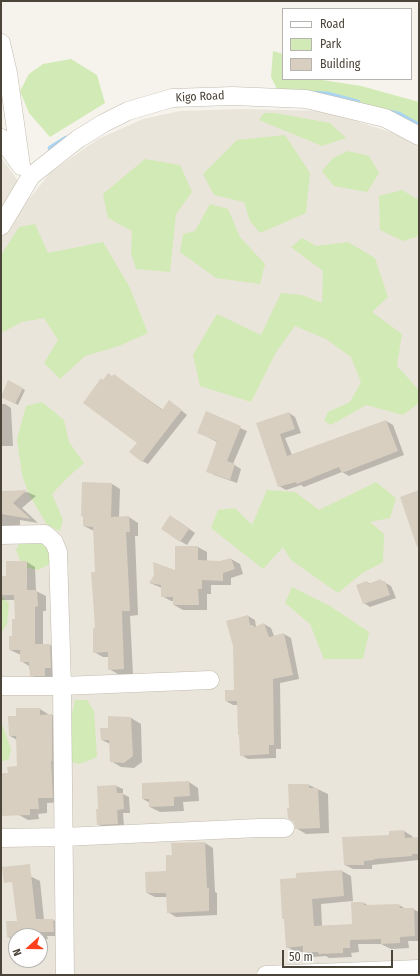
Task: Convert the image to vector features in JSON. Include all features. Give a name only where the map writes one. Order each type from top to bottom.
[{"type":"street","points":[[1,43],[26,171]]},
{"type":"street","name":"Kigo Road","points":[[1,226],[26,171],[104,123],[128,111],[172,98],[233,96],[306,99],[385,118],[419,136]]},
{"type":"street","points":[[1,138],[26,171]]},
{"type":"street","points":[[1,535],[45,534],[54,542],[58,552],[62,686],[65,975]]},
{"type":"street","points":[[1,686],[62,686],[210,680]]},
{"type":"street","points":[[1,838],[64,838],[284,828]]},
{"type":"street","points":[[266,975],[419,969]]},
{"type":"shaded area","points":[[241,109],[325,111],[393,133],[419,146],[419,975],[1,975],[1,157],[30,198],[50,173],[98,139],[143,119],[180,111]]},
{"type":"green space","points":[[273,51],[282,54],[282,80],[322,80],[361,86],[419,102],[419,130],[279,93],[271,77]]},
{"type":"green space","points":[[71,59],[97,75],[105,103],[50,137],[29,113],[20,91],[29,74],[43,64]]},
{"type":"green space","points":[[264,113],[275,113],[330,123],[346,138],[322,146],[259,120]]},
{"type":"green space","points":[[285,135],[310,173],[306,213],[260,233],[250,221],[244,202],[214,195],[203,174],[237,140]]},
{"type":"green space","points":[[348,151],[369,156],[379,173],[367,192],[334,186],[322,171],[333,158]]},
{"type":"green space","points":[[145,159],[180,165],[192,192],[176,214],[170,272],[136,269],[131,253],[132,231],[108,218],[103,194]]},
{"type":"green space","points":[[402,190],[419,200],[419,236],[403,241],[380,230],[379,196]]},
{"type":"green space","points":[[210,204],[228,209],[240,237],[265,264],[260,284],[216,278],[180,252],[183,234],[195,231]]},
{"type":"green space","points":[[35,224],[48,253],[103,242],[129,286],[148,333],[119,346],[85,356],[60,379],[44,363],[58,340],[44,318],[22,322],[1,333],[1,255],[19,227]]},
{"type":"green space","points":[[302,238],[316,246],[348,242],[375,258],[388,297],[372,312],[402,334],[397,366],[419,390],[419,403],[403,415],[366,405],[331,425],[324,421],[328,412],[350,402],[361,382],[351,357],[326,339],[295,326],[276,352],[251,402],[200,386],[193,355],[217,314],[261,335],[281,293],[302,295],[322,303],[323,271],[291,247]]},
{"type":"green space","points":[[42,402],[64,420],[69,442],[84,463],[52,494],[63,520],[60,531],[47,525],[29,494],[22,475],[17,439],[26,406]]},
{"type":"green space","points":[[376,482],[396,498],[390,518],[370,522],[384,534],[383,562],[361,574],[338,593],[291,560],[283,547],[263,569],[211,528],[218,510],[235,508],[252,525],[267,490],[295,492],[319,510]]},
{"type":"green space","points":[[28,541],[48,545],[52,563],[38,570],[23,567],[16,550],[20,543]]},
{"type":"green space","points":[[292,587],[330,606],[369,632],[363,659],[324,659],[310,624],[285,603]]},
{"type":"green space","points":[[1,596],[9,603],[7,624],[1,633]]},
{"type":"green space","points":[[75,700],[87,700],[94,711],[97,757],[80,764],[66,761],[69,728]]},
{"type":"green space","points":[[1,726],[3,726],[11,749],[9,759],[1,762]]},
{"type":"building","points":[[108,373],[112,376],[114,374],[162,410],[169,400],[182,410],[142,462],[129,452],[137,443],[83,403],[101,378],[103,380]]},
{"type":"building","points":[[8,380],[23,388],[15,404],[1,397]]},
{"type":"building","points":[[206,411],[241,426],[227,461],[235,464],[230,480],[206,472],[217,441],[197,433]]},
{"type":"building","points":[[289,412],[295,429],[280,434],[287,456],[386,420],[398,451],[342,473],[339,467],[297,484],[296,482],[278,487],[256,423]]},
{"type":"building","points":[[82,482],[112,483],[111,517],[129,516],[130,532],[126,532],[130,611],[122,611],[124,669],[108,670],[108,652],[93,653],[93,628],[95,628],[91,572],[95,572],[93,527],[83,526],[83,517],[81,516]]},
{"type":"building","points":[[27,490],[13,503],[31,519],[1,514],[1,491]]},
{"type":"building","points":[[419,490],[419,547],[417,547],[400,497]]},
{"type":"building","points":[[170,515],[189,529],[180,542],[161,529]]},
{"type":"building","points":[[175,546],[198,546],[198,560],[220,561],[231,558],[235,569],[223,573],[223,581],[202,580],[202,589],[198,589],[199,605],[173,605],[173,597],[161,597],[161,585],[149,583],[154,575],[153,562],[175,570]]},
{"type":"building","points":[[6,561],[27,561],[27,590],[37,590],[38,606],[35,607],[35,644],[50,644],[51,668],[45,668],[45,676],[30,676],[29,662],[20,662],[20,650],[9,650],[9,636],[12,636],[12,619],[15,619],[14,595],[2,595],[1,576],[6,576]]},
{"type":"building","points":[[381,579],[382,582],[385,581],[390,595],[363,604],[356,585],[367,581],[368,584]]},
{"type":"building","points":[[248,615],[250,625],[253,625],[254,627],[264,623],[269,637],[284,633],[293,675],[273,679],[274,745],[269,745],[269,754],[240,756],[237,701],[225,701],[225,690],[234,690],[233,646],[226,621]]},
{"type":"building","points":[[16,708],[40,708],[40,715],[52,714],[51,761],[53,798],[38,798],[39,809],[30,809],[30,815],[1,816],[1,773],[8,773],[7,767],[17,766],[16,736],[9,736],[8,716],[16,716]]},
{"type":"building","points":[[108,716],[131,717],[133,756],[124,763],[110,762],[109,740],[101,740],[100,728],[108,728]]},
{"type":"building","points":[[189,781],[190,796],[174,797],[174,806],[149,807],[149,799],[142,799],[142,783]]},
{"type":"building","points":[[288,784],[309,784],[309,788],[318,788],[320,828],[295,829],[294,822],[288,818]]},
{"type":"building","points":[[116,785],[117,793],[123,793],[124,809],[117,810],[118,824],[97,825],[97,786]]},
{"type":"building","points":[[404,830],[405,838],[419,837],[419,854],[364,861],[364,865],[344,865],[342,837],[389,835],[389,831]]},
{"type":"building","points":[[205,842],[207,888],[209,888],[209,911],[167,913],[166,893],[146,893],[145,872],[166,871],[166,855],[172,855],[171,843]]},
{"type":"building","points":[[30,864],[36,919],[53,919],[54,932],[48,932],[48,928],[8,928],[7,937],[6,921],[17,921],[12,882],[4,883],[2,867]]},
{"type":"building","points":[[342,870],[344,896],[312,899],[314,926],[352,924],[351,902],[364,902],[364,905],[399,904],[400,908],[414,908],[415,936],[400,937],[400,943],[381,944],[381,939],[350,940],[350,948],[343,948],[343,953],[319,954],[318,952],[303,952],[303,946],[286,948],[284,919],[282,919],[280,879],[296,878],[296,873]]},
{"type":"waterway","points":[[316,93],[328,94],[358,102]]},
{"type":"waterway","points":[[390,112],[399,114],[419,125]]},
{"type":"waterway","points":[[50,148],[66,138]]}]
